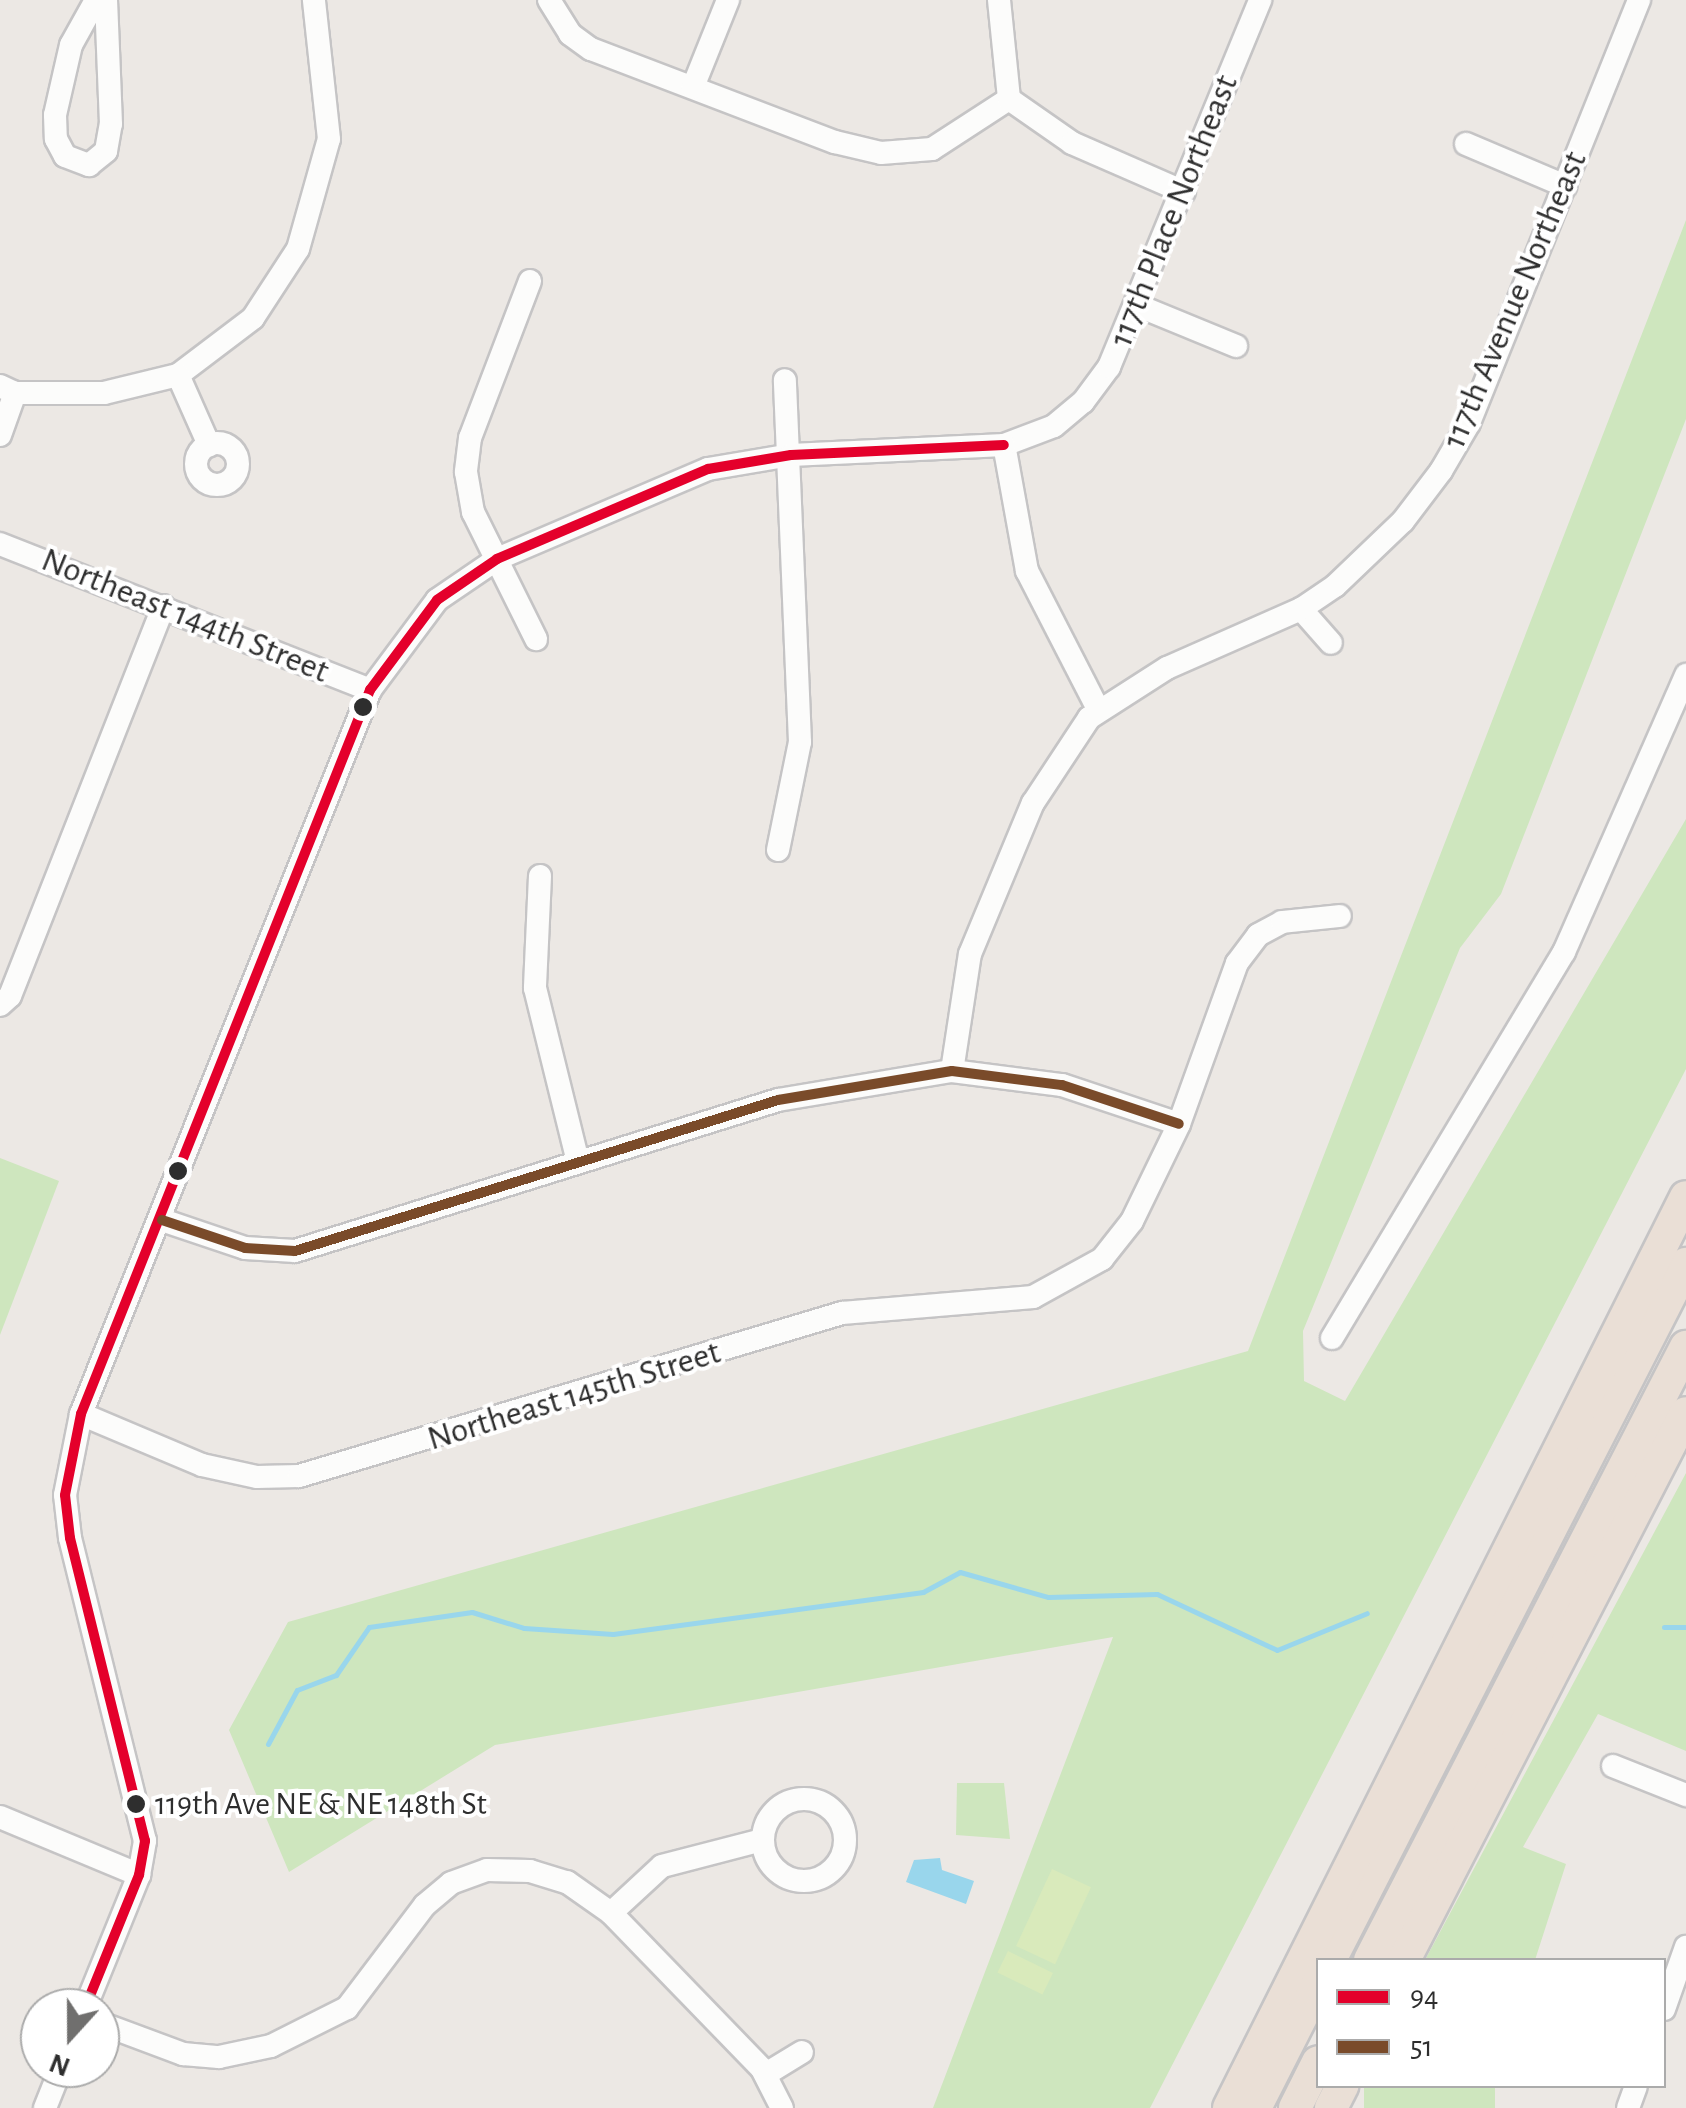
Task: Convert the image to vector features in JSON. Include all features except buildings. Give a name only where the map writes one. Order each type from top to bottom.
[{"type":"highway","points":[[1229,2108],[1686,1197]]},
{"type":"highway","points":[[1588,1389],[1620,1364],[1686,1240]]},
{"type":"highway","points":[[1331,1958],[1686,1264]]},
{"type":"highway","points":[[1371,1958],[1686,1347]]},
{"type":"highway","points":[[1405,1958],[1686,1414]]},
{"type":"highway","points":[[1255,2108],[1316,1988]]},
{"type":"highway","points":[[1295,2108],[1316,2066]]},
{"type":"street","points":[[96,0],[71,45],[55,115],[56,139],[65,156],[89,165],[106,151],[111,124],[106,0]]},
{"type":"street","points":[[0,435],[8,389],[104,393],[178,374],[253,318],[298,249],[329,139],[314,0]]},
{"type":"street","points":[[549,0],[570,34],[591,48],[834,142],[881,152],[932,149],[1009,99]]},
{"type":"street","points":[[694,86],[728,0]]},
{"type":"street","points":[[999,0],[1009,99],[1072,143],[1184,192]]},
{"type":"street","name":"117th Place Northeast","points":[[140,1875],[144,1841],[70,1538],[65,1495],[81,1414],[162,1220],[370,690],[436,600],[497,559],[708,469],[791,455],[1004,445],[1054,426],[1084,402],[1140,306],[1260,0]]},
{"type":"street","name":"117th Avenue Northeast","points":[[952,1072],[977,938],[1033,803],[1098,709],[1167,668],[1300,609],[1335,586],[1404,521],[1440,470],[1469,423],[1640,0]]},
{"type":"street","points":[[1466,144],[1565,186]]},
{"type":"street","points":[[530,281],[470,438],[466,472],[474,512],[536,638]]},
{"type":"street","points":[[1140,306],[1236,346]]},
{"type":"street","points":[[178,374],[209,445]]},
{"type":"street","points":[[778,850],[800,742],[785,380]]},
{"type":"street","points":[[1004,445],[1027,571],[1098,709]]},
{"type":"street","name":"Northeast 144th Street","points":[[0,544],[370,690]]},
{"type":"street","points":[[5,1001],[164,606]]},
{"type":"street","points":[[1300,609],[1331,644]]},
{"type":"street","points":[[1332,1338],[1564,952],[1686,675]]},
{"type":"street","points":[[540,876],[534,988],[578,1162]]},
{"type":"street","name":"Northeast 145th Street","points":[[81,1414],[202,1465],[257,1477],[299,1476],[842,1313],[1027,1299],[1073,1280],[1102,1259],[1132,1221],[1179,1124],[1237,963],[1258,934],[1282,922],[1340,916]]},
{"type":"street","points":[[162,1220],[245,1248],[294,1251],[778,1100],[952,1072],[1062,1085],[1179,1124]]},
{"type":"street","points":[[1613,1766],[1686,1795]]},
{"type":"street","points":[[0,1818],[140,1875],[94,1988]]},
{"type":"street","points":[[611,1913],[662,1866],[762,1840]]},
{"type":"street","points":[[120,2030],[183,2054],[219,2057],[271,2046],[347,2008],[425,1906],[451,1884],[487,1870],[530,1871],[567,1882],[611,1913],[766,2074],[782,2108]]},
{"type":"street","points":[[1666,2003],[1686,1947]]},
{"type":"street","points":[[766,2074],[802,2052]]},
{"type":"green space","points":[[1686,220],[1686,419],[1501,894],[1460,948],[1303,1331],[1304,1381],[1345,1401],[1686,819],[1686,1069],[1150,2108],[933,2108],[1113,1637],[495,1745],[289,1872],[229,1730],[288,1622],[1248,1351]]},
{"type":"green space","points":[[0,1158],[59,1181],[0,1335]]},
{"type":"green space","points":[[1686,1473],[1686,1751],[1598,1714],[1523,1847],[1566,1864],[1536,1958],[1426,1958]]},
{"type":"green space","points":[[957,1783],[1004,1783],[1010,1839],[956,1835]]},
{"type":"green space","points":[[1052,1869],[1091,1887],[1055,1964],[1016,1946]]},
{"type":"green space","points":[[1008,1951],[1053,1973],[1042,1994],[997,1973]]},
{"type":"green space","points":[[1364,2088],[1495,2088],[1495,2108],[1364,2108]]},
{"type":"water","points":[[940,1858],[942,1870],[974,1881],[966,1904],[906,1882],[914,1860]]},
{"type":"waterway","points":[[268,1744],[297,1690],[336,1675],[369,1627],[472,1612],[524,1628],[613,1634],[923,1592],[960,1572],[1048,1597],[1157,1594],[1277,1650],[1367,1613]]},
{"type":"waterway","points":[[1664,1627],[1686,1627]]},
{"type":"transit line","name":"94","points":[[93,1988],[139,1875],[145,1841],[70,1538],[65,1495],[81,1414],[370,690],[437,600],[497,559],[708,469],[791,455],[1004,445]]},
{"type":"transit line","name":"51","points":[[162,1220],[245,1248],[295,1251],[778,1100],[952,1071],[1062,1085],[1179,1124]]},
{"type":"place","name":"119th Ave NE & NE 148th St","points":[[136,1804]]}]
